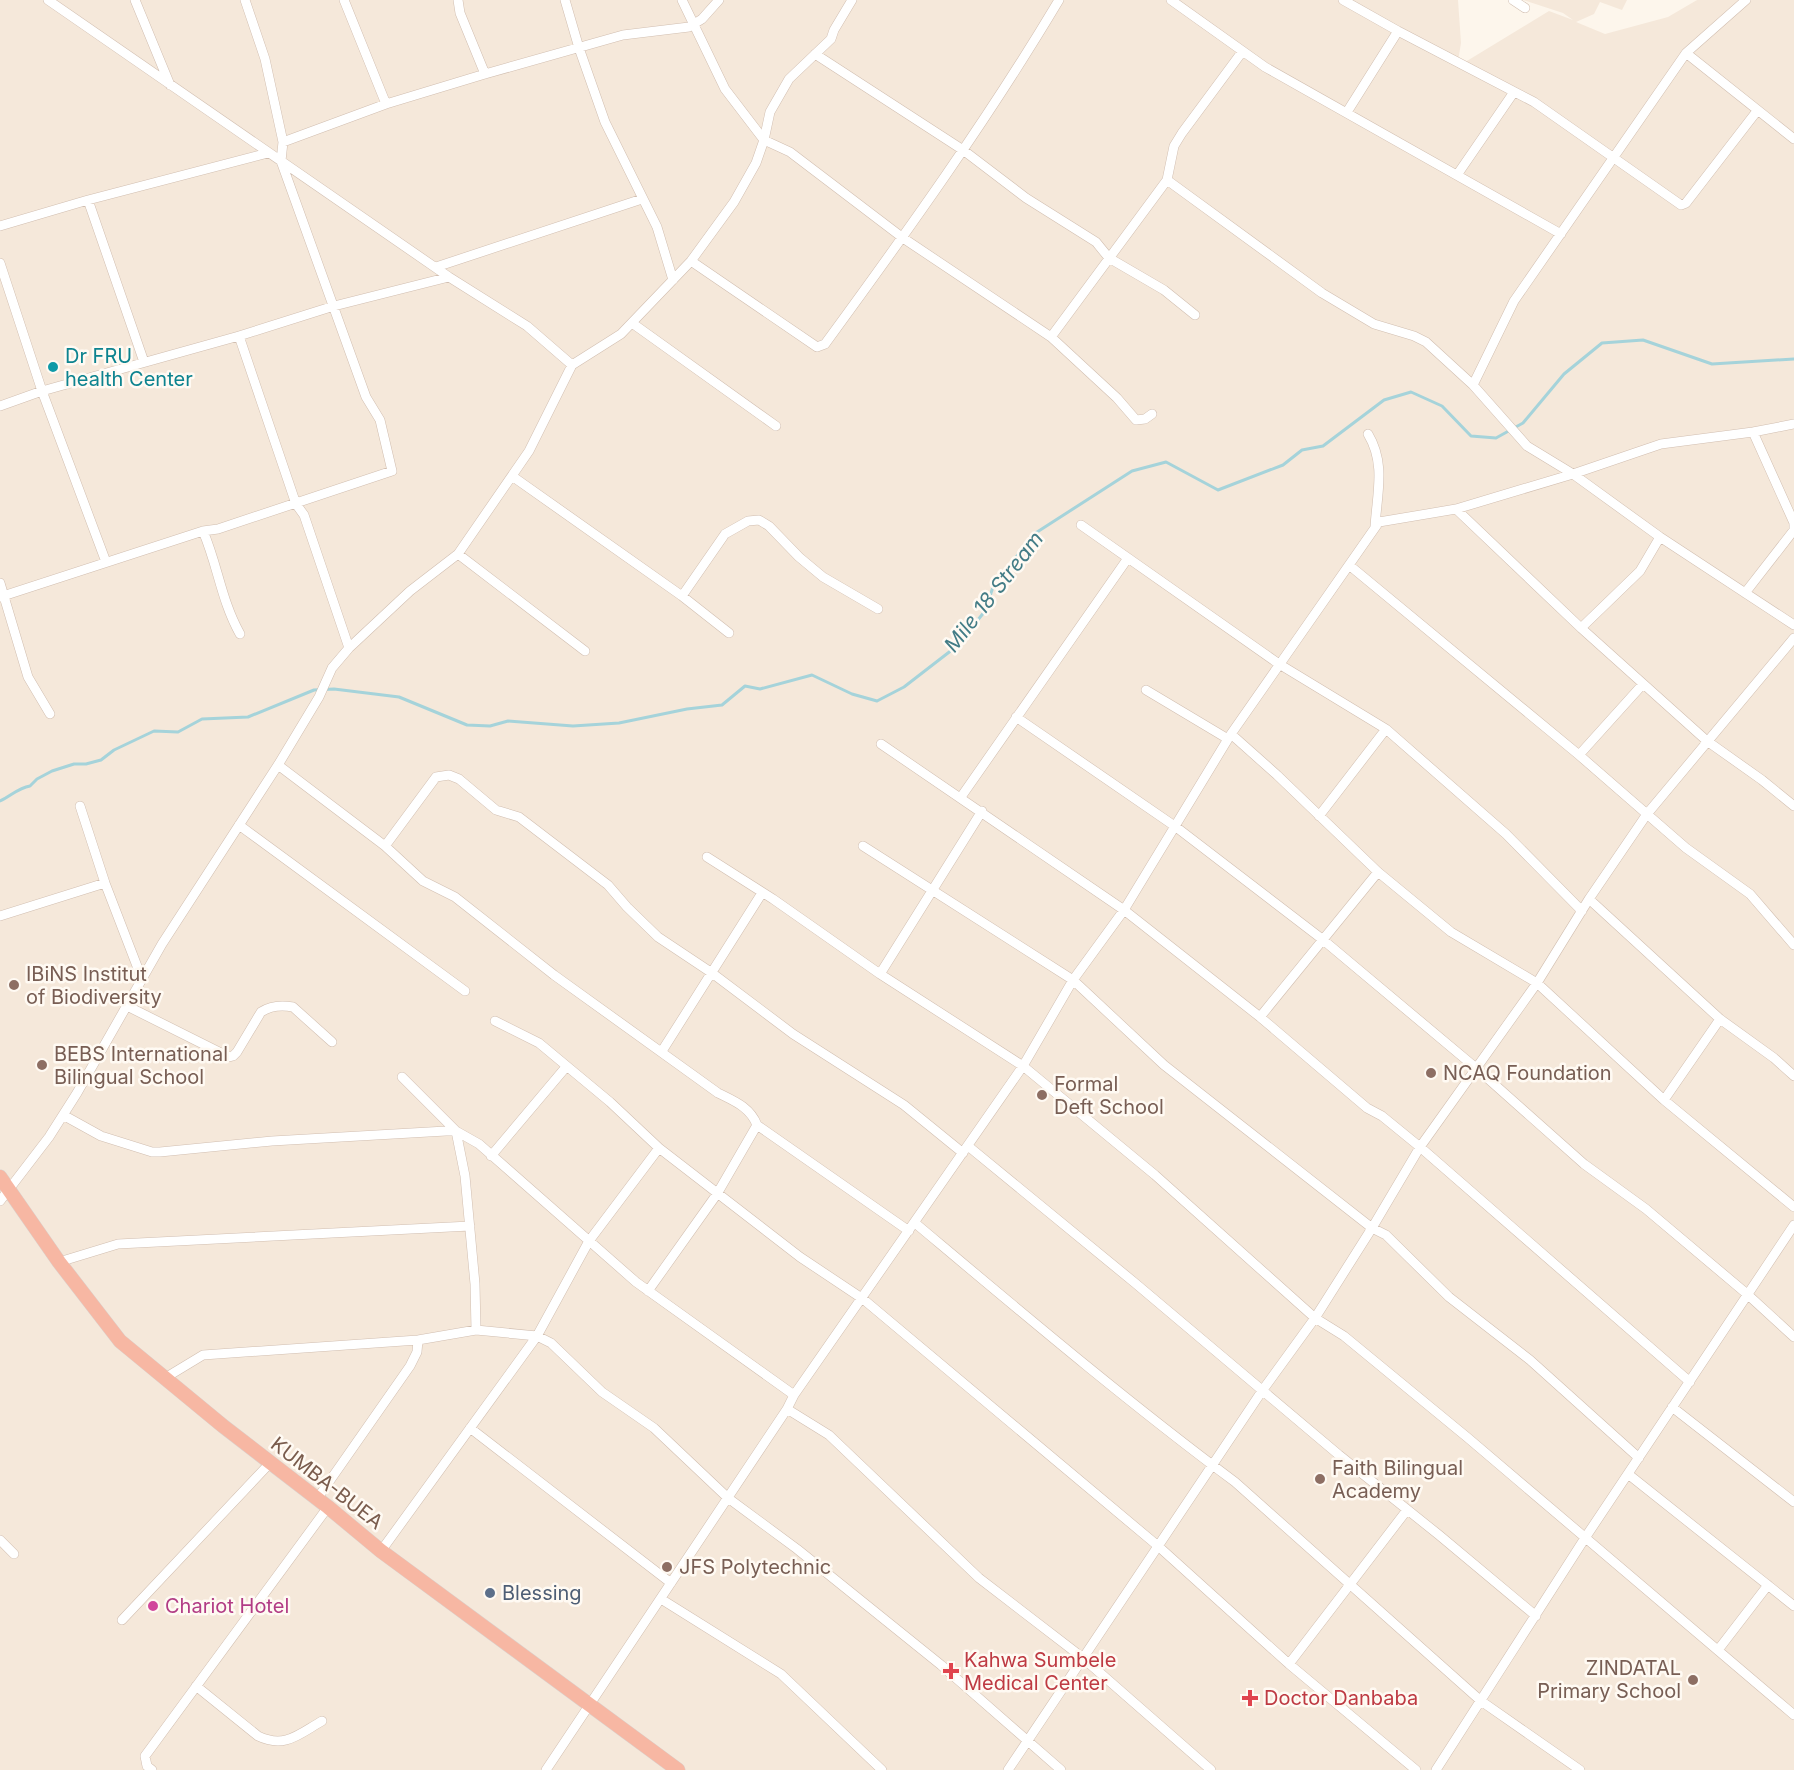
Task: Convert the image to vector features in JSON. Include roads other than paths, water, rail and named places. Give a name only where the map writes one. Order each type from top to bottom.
[{"type":"highway","name":"KUMBA-BUEA","points":[[4,1183],[113,1334],[381,1551],[678,1770]]},
{"type":"street","points":[[48,0],[268,153],[527,326],[572,365]]},
{"type":"street","points":[[135,0],[170,85]]},
{"type":"street","points":[[2,596],[106,561],[296,504],[392,471],[380,420],[366,397],[280,161],[283,142],[265,59],[245,0]]},
{"type":"street","points":[[344,0],[386,104]]},
{"type":"street","points":[[458,0],[460,13],[485,74]]},
{"type":"street","points":[[565,0],[605,122],[657,228],[673,280]]},
{"type":"street","points":[[682,0],[725,89],[764,140],[790,153],[903,238],[1051,337],[1117,398],[1136,420],[1145,419],[1152,414]]},
{"type":"street","points":[[283,142],[386,104],[485,74],[623,35],[695,24],[719,0]]},
{"type":"street","points":[[0,1201],[4,1183],[63,1115],[162,944],[278,765],[319,697],[332,668],[349,648],[410,591],[458,554],[536,439],[572,365],[612,341],[691,261],[734,202],[756,163],[770,112],[789,79],[831,39],[852,0]]},
{"type":"street","points":[[691,261],[817,347],[825,344],[903,238],[1023,62],[1059,0]]},
{"type":"street","points":[[1170,0],[1242,52],[1561,234]]},
{"type":"street","points":[[1342,0],[1534,102],[1681,205],[1686,203],[1757,111]]},
{"type":"street","points":[[1513,0],[1525,8]]},
{"type":"street","points":[[1473,385],[1509,310],[1686,53],[1746,0]]},
{"type":"street","points":[[1347,112],[1398,31]]},
{"type":"street","points":[[1051,337],[1167,180],[1174,146],[1242,52]]},
{"type":"street","points":[[1686,53],[1794,139]]},
{"type":"street","points":[[816,54],[963,150],[1014,190],[1096,242],[1109,258],[1164,290],[1195,315]]},
{"type":"street","points":[[1457,175],[1514,92]]},
{"type":"street","points":[[0,226],[88,200],[268,153]]},
{"type":"street","points":[[1167,180],[1322,293],[1374,324],[1426,342],[1473,385],[1520,440],[1794,626]]},
{"type":"street","points":[[436,267],[642,199]]},
{"type":"street","points":[[88,200],[144,362]]},
{"type":"street","points":[[0,263],[42,391],[106,561]]},
{"type":"street","points":[[0,406],[42,391],[239,336],[334,306],[449,276]]},
{"type":"street","points":[[632,323],[776,426]]},
{"type":"street","points":[[239,336],[296,504],[304,515],[349,648]]},
{"type":"street","points":[[546,1770],[794,1395],[1023,1066],[1073,980],[1124,910],[1230,736],[1375,526],[1384,520],[1456,509],[1573,474],[1661,444],[1753,432],[1794,424]]},
{"type":"street","points":[[1745,593],[1794,530],[1794,523],[1753,432]]},
{"type":"street","points":[[1368,434],[1376,449],[1379,465],[1375,526]]},
{"type":"street","points":[[512,476],[682,596],[729,633]]},
{"type":"street","points":[[1456,509],[1581,628],[1707,741],[1768,784],[1794,806]]},
{"type":"street","points":[[682,596],[725,534],[748,521],[759,520],[769,526],[823,578],[878,609]]},
{"type":"street","points":[[1081,525],[1279,664],[1386,729],[1506,834],[1582,911]]},
{"type":"street","points":[[203,531],[209,544],[227,610],[240,634]]},
{"type":"street","points":[[1581,628],[1640,571],[1660,537]]},
{"type":"street","points":[[458,554],[585,651]]},
{"type":"street","points":[[961,797],[1128,558]]},
{"type":"street","points":[[1349,565],[1579,755],[1686,848],[1750,894],[1794,945]]},
{"type":"street","points":[[0,583],[28,677],[50,714]]},
{"type":"street","points":[[1008,1770],[1211,1466],[1315,1317],[1420,1147],[1537,983],[1589,899],[1647,814],[1794,638]]},
{"type":"street","points":[[1579,755],[1643,684]]},
{"type":"street","points":[[1146,690],[1230,736],[1320,816],[1378,873],[1451,932],[1537,983],[1664,1100],[1794,1207]]},
{"type":"street","points":[[1016,717],[1176,826],[1322,939],[1476,1068],[1584,1164],[1646,1209],[1794,1337]]},
{"type":"street","points":[[1320,816],[1386,729]]},
{"type":"street","points":[[881,744],[1124,910],[1260,1017],[1367,1108],[1382,1116],[1420,1147],[1690,1382]]},
{"type":"street","points":[[278,765],[385,846],[429,886],[455,897],[554,975],[718,1093],[743,1106],[754,1118],[756,1125],[912,1227],[1211,1466],[1235,1482],[1481,1701],[1580,1770]]},
{"type":"street","points":[[385,846],[436,777],[449,774],[459,779],[496,810],[519,816],[608,885],[658,937],[712,973],[793,1034],[904,1106],[965,1150],[1135,1283],[1338,1455],[1536,1616]]},
{"type":"street","points":[[80,806],[105,883],[142,979]]},
{"type":"street","points":[[880,975],[982,811]]},
{"type":"street","points":[[239,825],[465,991]]},
{"type":"street","points":[[863,846],[1073,980],[1164,1065],[1372,1228],[1386,1235],[1449,1297],[1530,1360],[1638,1458]]},
{"type":"street","points":[[707,857],[880,975],[1023,1066],[1155,1175],[1315,1317],[1344,1336],[1794,1715]]},
{"type":"street","points":[[1260,1017],[1378,873]]},
{"type":"street","points":[[0,916],[105,883]]},
{"type":"street","points":[[662,1051],[762,893]]},
{"type":"street","points":[[1589,899],[1720,1018],[1774,1058],[1794,1076]]},
{"type":"street","points":[[127,1006],[229,1057],[237,1052],[261,1012],[285,1006],[293,1007],[332,1042]]},
{"type":"street","points":[[1664,1100],[1720,1018]]},
{"type":"street","points":[[495,1021],[539,1043],[610,1101],[659,1148],[717,1194],[800,1257],[863,1299],[1158,1546],[1290,1665],[1416,1770]]},
{"type":"street","points":[[491,1156],[566,1067]]},
{"type":"street","points":[[402,1077],[456,1131],[479,1144],[648,1291],[794,1395]]},
{"type":"street","points":[[63,1115],[101,1136],[152,1152],[272,1141],[456,1131]]},
{"type":"street","points":[[648,1291],[717,1194],[756,1125]]},
{"type":"street","points":[[456,1131],[465,1176],[475,1284],[476,1330]]},
{"type":"street","points":[[381,1551],[537,1336],[589,1241],[659,1148]]},
{"type":"street","points":[[59,1262],[118,1244],[470,1226]]},
{"type":"street","points":[[1436,1770],[1638,1458],[1794,1226]]},
{"type":"street","points":[[165,1378],[204,1355],[418,1340],[476,1330],[537,1336],[551,1343],[602,1392],[654,1428],[728,1498],[797,1549],[941,1665],[1061,1770]]},
{"type":"street","points":[[152,1770],[147,1766],[145,1756],[323,1503],[410,1366],[417,1352],[418,1340]]},
{"type":"street","points":[[1672,1407],[1794,1502]]},
{"type":"street","points":[[787,1408],[829,1435],[979,1578],[1083,1658],[1211,1770]]},
{"type":"street","points":[[470,1428],[671,1583]]},
{"type":"street","points":[[122,1620],[270,1463]]},
{"type":"street","points":[[1628,1474],[1794,1606]]},
{"type":"street","points":[[1290,1665],[1407,1510]]},
{"type":"street","points":[[0,1540],[14,1554]]},
{"type":"street","points":[[1718,1650],[1768,1585]]},
{"type":"street","points":[[661,1599],[781,1674],[882,1770]]},
{"type":"street","points":[[196,1686],[258,1736],[270,1742],[288,1741],[322,1721]]},
{"type":"waterway","name":"Mile 18 Stream","points":[[0,801],[30,786],[37,779],[52,771],[74,764],[101,760],[114,750],[154,731],[178,732],[202,719],[248,717],[314,690],[334,689],[399,697],[467,725],[490,726],[508,721],[573,726],[619,723],[687,709],[722,705],[745,686],[760,689],[812,675],[852,694],[877,701],[904,687],[957,646],[985,611],[993,587],[1034,534],[1132,471],[1166,462],[1218,490],[1283,465],[1302,450],[1323,446],[1384,400],[1411,392],[1442,406],[1471,436],[1496,438],[1523,423],[1564,374],[1602,343],[1643,340],[1712,364],[1794,359]]},
{"type":"place","name":"Dr FRU health Center","points":[[53,367]]},
{"type":"place","name":"IBiNS Institut of Biodiversity","points":[[14,985]]},
{"type":"place","name":"BEBS International Bilingual School","points":[[42,1065]]},
{"type":"place","name":"NCAQ Foundation","points":[[1431,1073]]},
{"type":"place","name":"Formal Deft School","points":[[1042,1095]]},
{"type":"place","name":"Faith Bilingual Academy","points":[[1320,1479]]},
{"type":"place","name":"JFS Polytechnic","points":[[667,1567]]},
{"type":"place","name":"Blessing","points":[[490,1593]]},
{"type":"place","name":"Chariot Hotel","points":[[153,1606]]},
{"type":"place","name":"Kahwa Sumbele Medical Center","points":[[951,1671]]},
{"type":"place","name":"ZINDATAL Primary School","points":[[1693,1680]]},
{"type":"place","name":"Doctor Danbaba","points":[[1250,1698]]}]
